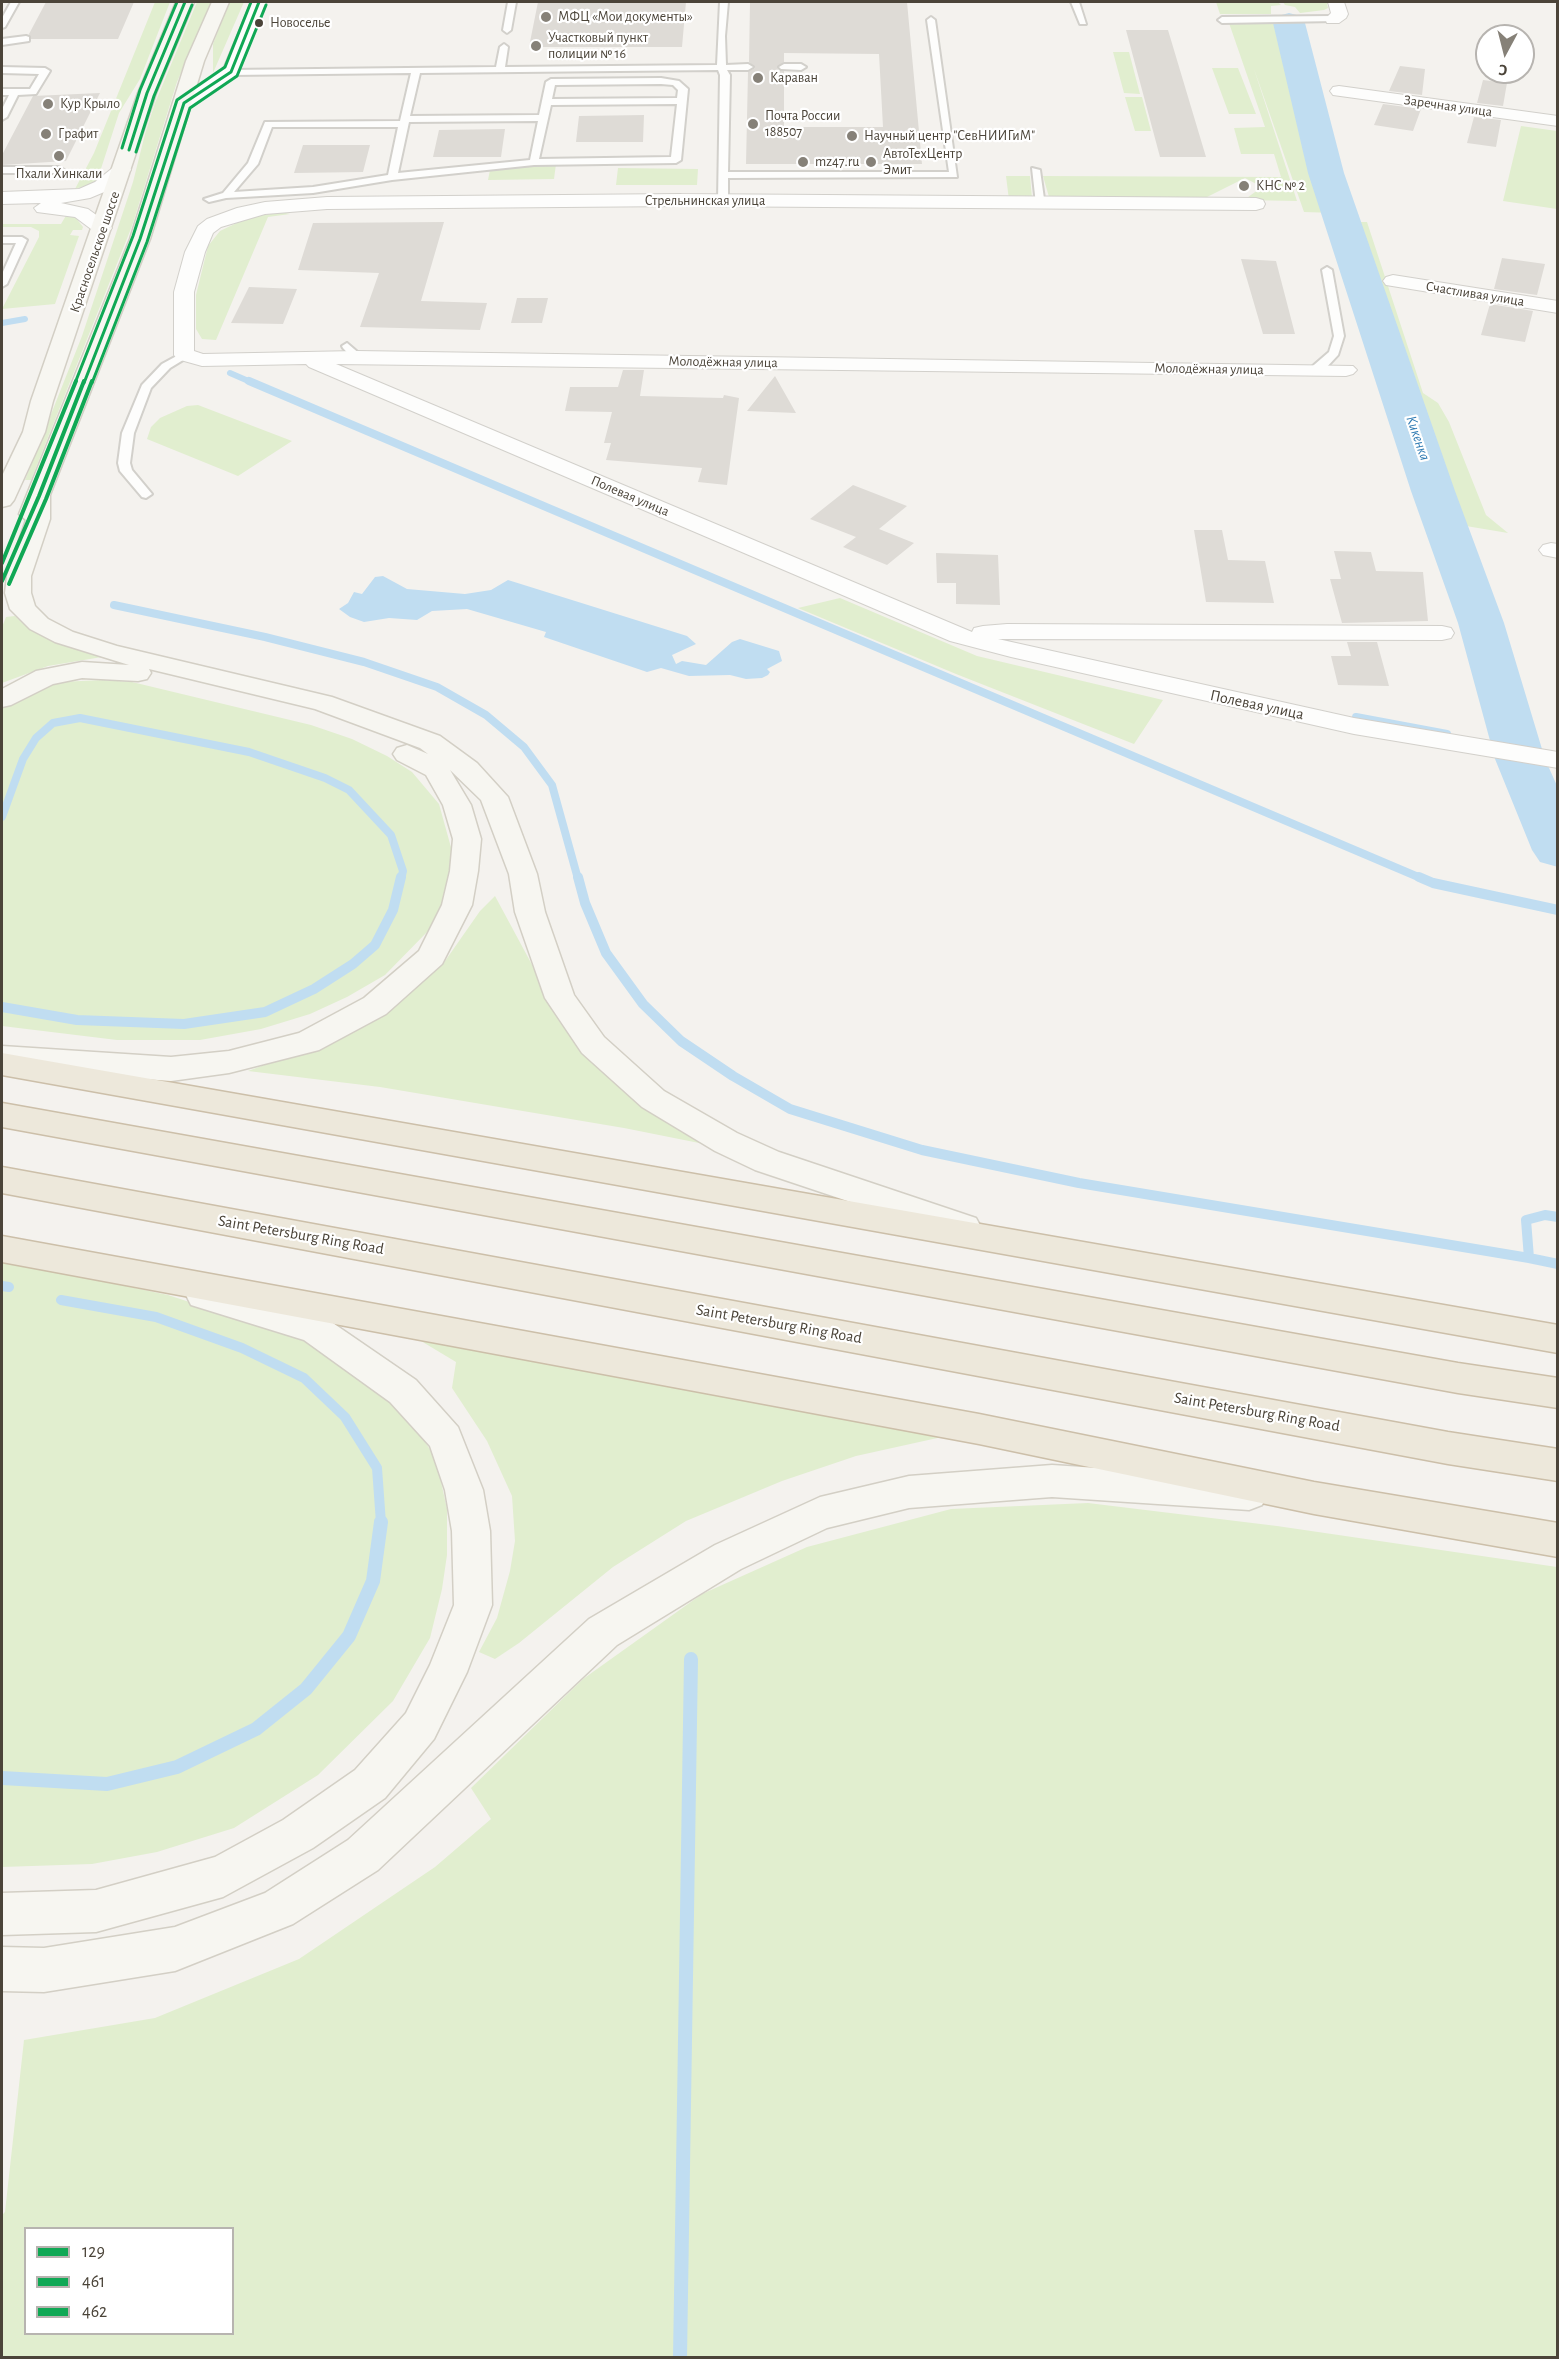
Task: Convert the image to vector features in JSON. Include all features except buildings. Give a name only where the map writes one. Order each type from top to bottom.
[{"type":"highway","points":[[2,1064],[1557,1339]]},
{"type":"highway","points":[[2,1114],[1434,1374],[1557,1393]]},
{"type":"highway","name":"Saint Petersburg Ring Road","points":[[2,1180],[1437,1446],[1557,1465]]},
{"type":"highway","points":[[2,1249],[980,1429],[1314,1497],[1557,1540]]},
{"type":"main road","name":"Красносельское шоссе","points":[[2,500],[34,432],[42,401],[123,171],[147,93],[185,2]]},
{"type":"main road","points":[[2,581],[39,496],[140,239],[184,103],[195,61],[220,2]]},
{"type":"main road","points":[[2,474],[42,401]]},
{"type":"main road","points":[[39,496],[38,519],[21,566],[18,593],[23,609],[39,624],[64,637],[110,652],[322,703],[371,719],[430,742],[467,769],[494,797],[509,833],[523,874],[534,922],[560,998],[592,1045],[653,1099],[726,1142],[767,1161],[900,1207],[1025,1245]]},
{"type":"main road","points":[[2,699],[45,677],[82,670],[136,672],[243,696],[348,725],[387,742],[436,769],[457,804],[467,839],[464,871],[457,905],[431,957],[375,1006],[308,1042],[229,1062],[171,1069],[2,1057]]},
{"type":"main road","points":[[2,1914],[96,1911],[223,1876],[298,1834],[370,1784],[420,1726],[447,1672],[472,1605],[471,1531],[464,1490],[445,1438],[403,1391],[315,1329],[216,1298],[87,1266]]},
{"type":"main road","points":[[2,1969],[45,1970],[175,1949],[278,1909],[363,1855],[603,1632],[728,1557],[820,1513],[909,1492],[1052,1481],[1314,1497]]},
{"type":"street","points":[[184,103],[231,72],[259,2]]},
{"type":"street","name":"Заречная улица","points":[[1339,91],[1557,121]]},
{"type":"street","points":[[2,198],[64,197],[83,194],[102,186],[123,171]]},
{"type":"street","name":"Стрельнинская улица","points":[[184,355],[184,292],[195,252],[204,233],[214,223],[244,212],[280,206],[339,203],[723,201],[1256,204]]},
{"type":"street","points":[[2,208],[59,208],[85,216],[102,228]]},
{"type":"street","name":"Счастливая улица","points":[[1393,281],[1557,307]]},
{"type":"street","name":"Молодёжная улица","points":[[184,355],[202,360],[302,357],[352,352],[1346,370]]},
{"type":"street","name":"Полевая улица","points":[[302,357],[959,636],[1011,650],[1342,724],[1492,751],[1549,756]]},
{"type":"street","name":"Полевая улица","points":[[959,636],[1007,631],[1442,633]]},
{"type":"lane","points":[[2,25],[15,2]]},
{"type":"lane","points":[[507,30],[513,2]]},
{"type":"lane","points":[[723,201],[725,75],[721,67],[724,2]]},
{"type":"lane","points":[[1075,2],[1083,22]]},
{"type":"lane","points":[[1222,20],[1333,17]]},
{"type":"lane","points":[[723,175],[954,174],[931,20]]},
{"type":"lane","points":[[2,42],[26,39]]},
{"type":"lane","points":[[500,69],[504,46]]},
{"type":"lane","points":[[231,72],[748,67]]},
{"type":"lane","points":[[784,67],[801,67]]},
{"type":"lane","points":[[392,177],[416,69]]},
{"type":"lane","points":[[2,70],[45,71],[33,92],[2,92]]},
{"type":"lane","points":[[209,200],[226,195],[312,190],[392,177],[534,162],[676,160],[683,89],[676,83],[650,81],[550,82],[534,162]]},
{"type":"lane","points":[[2,117],[15,92]]},
{"type":"lane","points":[[546,102],[682,101]]},
{"type":"lane","points":[[226,195],[253,164],[268,124],[542,118]]},
{"type":"lane","points":[[2,170],[59,170]]},
{"type":"lane","points":[[1035,170],[1041,204]]},
{"type":"lane","points":[[2,240],[22,240],[2,284]]},
{"type":"lane","points":[[1313,370],[1321,367],[1334,353],[1339,336],[1327,270]]},
{"type":"lane","points":[[146,494],[126,471],[124,463],[128,433],[146,387],[166,366],[184,355]]},
{"type":"green space","points":[[155,2],[170,2],[140,79],[119,113],[98,178],[94,183],[75,189],[94,153]]},
{"type":"green space","points":[[197,2],[211,2],[177,82],[132,226],[31,480],[25,480],[82,336],[133,182],[155,103]]},
{"type":"green space","points":[[229,2],[244,2],[213,73],[213,44]]},
{"type":"green space","points":[[1216,2],[1278,2],[1281,5],[1271,6],[1271,14],[1220,14]]},
{"type":"green space","points":[[1283,2],[1329,2],[1330,4],[1327,4],[1328,8],[1324,10],[1300,13],[1295,7],[1285,5]]},
{"type":"green space","points":[[1229,23],[1281,23],[1335,213],[1304,212],[1254,69],[1297,201],[1244,200],[1262,187],[1245,178],[1199,201],[1049,197],[1043,176],[1281,177],[1274,154],[1241,154],[1234,128],[1265,127]]},
{"type":"green space","points":[[1113,52],[1129,52],[1140,94],[1124,93]]},
{"type":"green space","points":[[1212,68],[1238,68],[1256,114],[1229,114]]},
{"type":"green space","points":[[1125,97],[1142,97],[1151,131],[1135,131]]},
{"type":"green space","points":[[1521,126],[1557,131],[1557,209],[1503,201]]},
{"type":"green space","points":[[556,164],[554,179],[488,180],[490,170]]},
{"type":"green space","points":[[618,168],[698,169],[697,185],[616,185]]},
{"type":"green space","points":[[1006,176],[1030,176],[1032,198],[1009,200]]},
{"type":"green space","points":[[282,212],[290,214],[268,217],[216,340],[202,339],[196,329],[196,295],[208,246],[220,231],[247,218]]},
{"type":"green space","points":[[1348,213],[1350,222],[1367,222],[1423,393],[1438,403],[1449,422],[1486,515],[1508,533],[1460,525],[1423,435],[1526,736],[1523,739],[1508,737],[1502,728],[1474,617],[1350,255],[1340,218]]},
{"type":"green space","points":[[67,214],[76,218],[83,227],[82,230],[73,230],[70,235],[79,236],[55,304],[2,309],[39,237],[39,231],[31,227],[2,227],[2,224],[61,224]]},
{"type":"green space","points":[[198,405],[292,441],[238,476],[147,439],[151,427],[160,418],[187,406]]},
{"type":"green space","points":[[840,598],[977,656],[1163,700],[1134,744],[956,674],[798,608]]},
{"type":"green space","points":[[15,616],[28,628],[44,636],[102,657],[48,666],[2,683],[2,627],[6,617]]},
{"type":"green space","points":[[103,680],[132,682],[311,725],[352,739],[387,756],[412,772],[439,804],[452,851],[452,883],[430,929],[385,975],[347,997],[310,1014],[261,1029],[200,1040],[117,1040],[2,1026],[2,709],[22,695],[59,682]]},
{"type":"green space","points":[[495,896],[537,974],[719,1147],[624,1128],[380,1087],[248,1071],[331,1040],[420,983],[443,964],[480,911]]},
{"type":"green space","points":[[2,1260],[168,1295],[302,1339],[364,1376],[415,1426],[436,1459],[447,1509],[447,1555],[442,1589],[430,1638],[393,1701],[318,1775],[234,1828],[157,1852],[92,1864],[2,1867]]},
{"type":"green space","points":[[423,1335],[951,1435],[856,1456],[782,1481],[686,1521],[613,1567],[519,1643],[495,1659],[479,1652],[497,1618],[510,1571],[515,1541],[512,1496],[487,1441],[452,1388],[456,1362],[421,1341]]},
{"type":"green space","points":[[1088,1503],[1277,1526],[1557,1567],[1557,2357],[2,2357],[2,2215],[5,2212],[24,2040],[155,2018],[299,1959],[435,1867],[491,1819],[471,1788],[583,1679],[702,1594],[807,1547],[951,1509]]},
{"type":"water","points":[[383,576],[407,589],[465,594],[491,590],[508,580],[687,636],[696,644],[672,655],[676,664],[682,661],[706,665],[732,642],[740,639],[779,651],[782,661],[767,669],[770,672],[762,678],[746,679],[730,675],[689,676],[661,668],[647,672],[544,637],[546,632],[467,609],[432,611],[417,620],[389,618],[364,622],[350,617],[339,609],[348,603],[354,592],[362,594],[375,577]]},
{"type":"waterway","name":"Кикенка","points":[[1289,23],[1326,173],[1433,491],[1481,623],[1520,759],[1558,850]]},
{"type":"waterway","points":[[2,323],[25,319]]},
{"type":"waterway","points":[[230,373],[253,383]]},
{"type":"waterway","points":[[249,381],[1423,879]]},
{"type":"waterway","points":[[114,605],[265,637],[364,662],[437,687],[486,715],[524,747],[552,785],[578,879]]},
{"type":"waterway","points":[[1356,717],[1447,734]]},
{"type":"waterway","points":[[2,817],[23,759],[36,738],[53,723],[80,718],[249,752],[325,778],[349,790],[391,835],[403,871],[401,879]]},
{"type":"waterway","points":[[2,1007],[77,1020],[184,1024],[265,1012],[314,989],[353,964],[375,945],[393,910],[401,877]]},
{"type":"waterway","points":[[578,877],[585,903],[606,953],[643,1004],[681,1041],[733,1076],[790,1109],[922,1150],[1079,1183],[1529,1258]]},
{"type":"waterway","points":[[1419,877],[1433,883],[1558,910]]},
{"type":"waterway","points":[[1529,1258],[1526,1220],[1545,1215],[1558,1217]]},
{"type":"waterway","points":[[1529,1258],[1558,1264]]},
{"type":"waterway","points":[[2,1286],[9,1287]]},
{"type":"waterway","points":[[61,1300],[156,1317],[242,1348],[304,1378],[345,1417],[377,1468],[381,1522]]},
{"type":"waterway","points":[[2,1778],[107,1784],[177,1767],[256,1729],[306,1689],[349,1636],[373,1581],[381,1522]]},
{"type":"waterway","points":[[680,2358],[691,1659]]},
{"type":"transit line","name":"462","points":[[122,148],[140,90],[177,2]]},
{"type":"transit line","name":"129","points":[[129,150],[147,93],[185,2]]},
{"type":"transit line","name":"462","points":[[2,563],[32,493],[133,236],[177,100],[225,67],[251,2]]},
{"type":"transit line","name":"129","points":[[2,581],[39,496],[140,239],[184,103],[231,72],[259,2]]},
{"type":"transit line","name":"461","points":[[136,152],[154,96],[192,5]]},
{"type":"transit line","name":"461","points":[[9,584],[46,499],[147,242],[190,108],[237,76],[266,5]]},
{"type":"place","name":"МФЦ «Мои документы»","points":[[546,17]]},
{"type":"place","name":"Новоселье","points":[[259,23]]},
{"type":"place","name":"Участковый пункт полиции № 16","points":[[536,46]]},
{"type":"place","name":"Караван","points":[[758,78]]},
{"type":"place","name":"Кур Крыло","points":[[48,104]]},
{"type":"place","name":"Почта России 188507","points":[[753,124]]},
{"type":"place","name":"Графит","points":[[46,134]]},
{"type":"place","name":"Научный центр \"СевНИИГиМ\"","points":[[852,136]]},
{"type":"place","name":"Пхали Хинкали","points":[[59,156]]},
{"type":"place","name":"mz47.ru","points":[[803,162]]},
{"type":"place","name":"АвтоТехЦентр Эмит","points":[[871,162]]},
{"type":"place","name":"КНС № 2","points":[[1244,186]]}]
